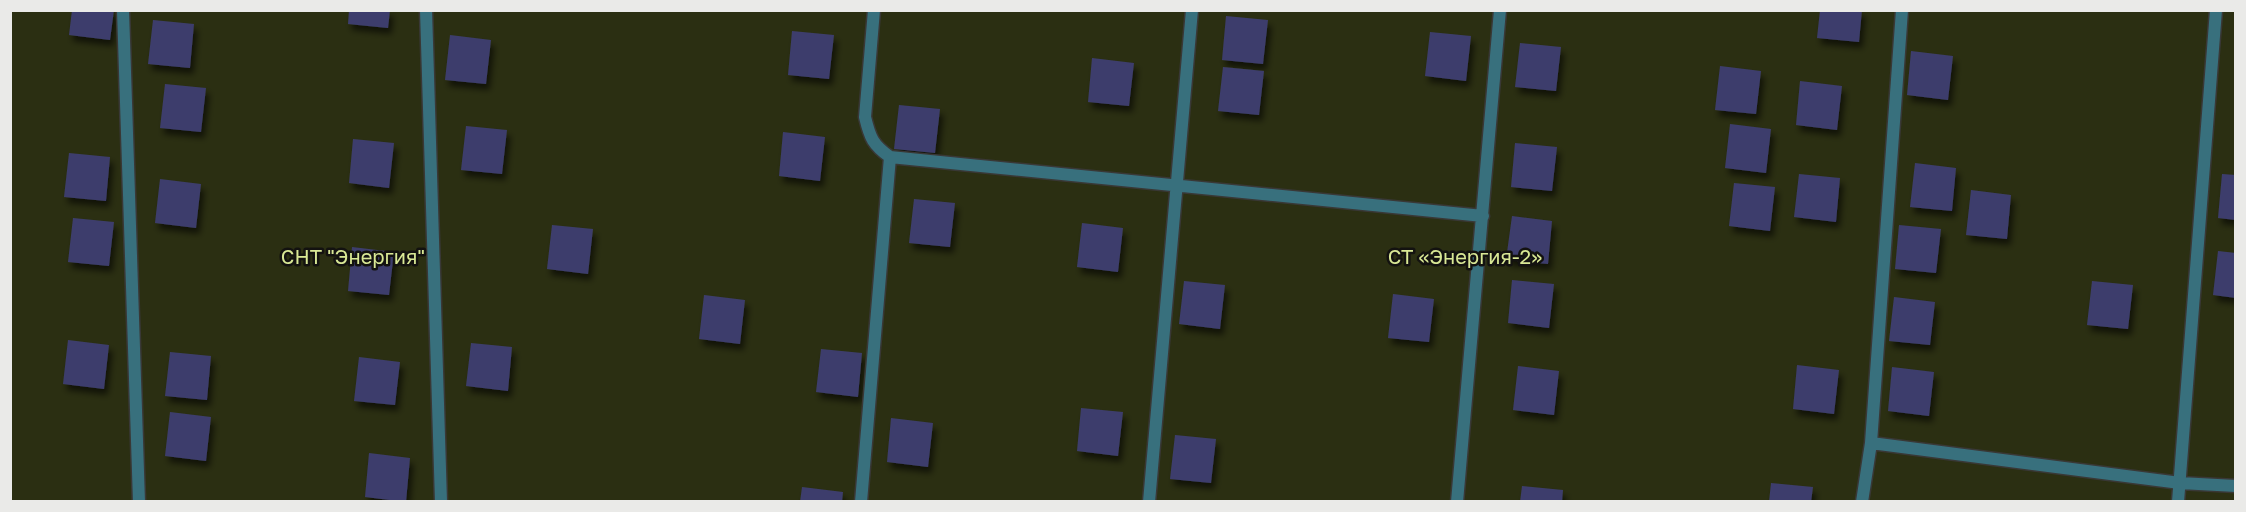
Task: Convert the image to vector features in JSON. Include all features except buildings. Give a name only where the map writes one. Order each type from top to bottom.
[{"type":"lane","points":[[123,10],[139,501]]},
{"type":"lane","points":[[426,10],[441,501]]},
{"type":"lane","points":[[874,10],[865,117],[869,134],[877,148],[890,157],[1483,216]]},
{"type":"lane","points":[[1149,501],[1192,10]]},
{"type":"lane","points":[[1457,501],[1500,10]]},
{"type":"lane","points":[[1862,501],[1871,443],[1902,10]]},
{"type":"lane","points":[[2178,501],[2216,10]]},
{"type":"lane","points":[[861,501],[890,157]]},
{"type":"lane","points":[[1871,443],[2181,483],[2235,486]]},
{"type":"green space","name":"СТ «Энергия-2»","points":[[10,11],[2235,11],[2235,501],[11,501]]},
{"type":"park label","name":"СНТ \"Энергия\"","points":[[353,256]]}]
